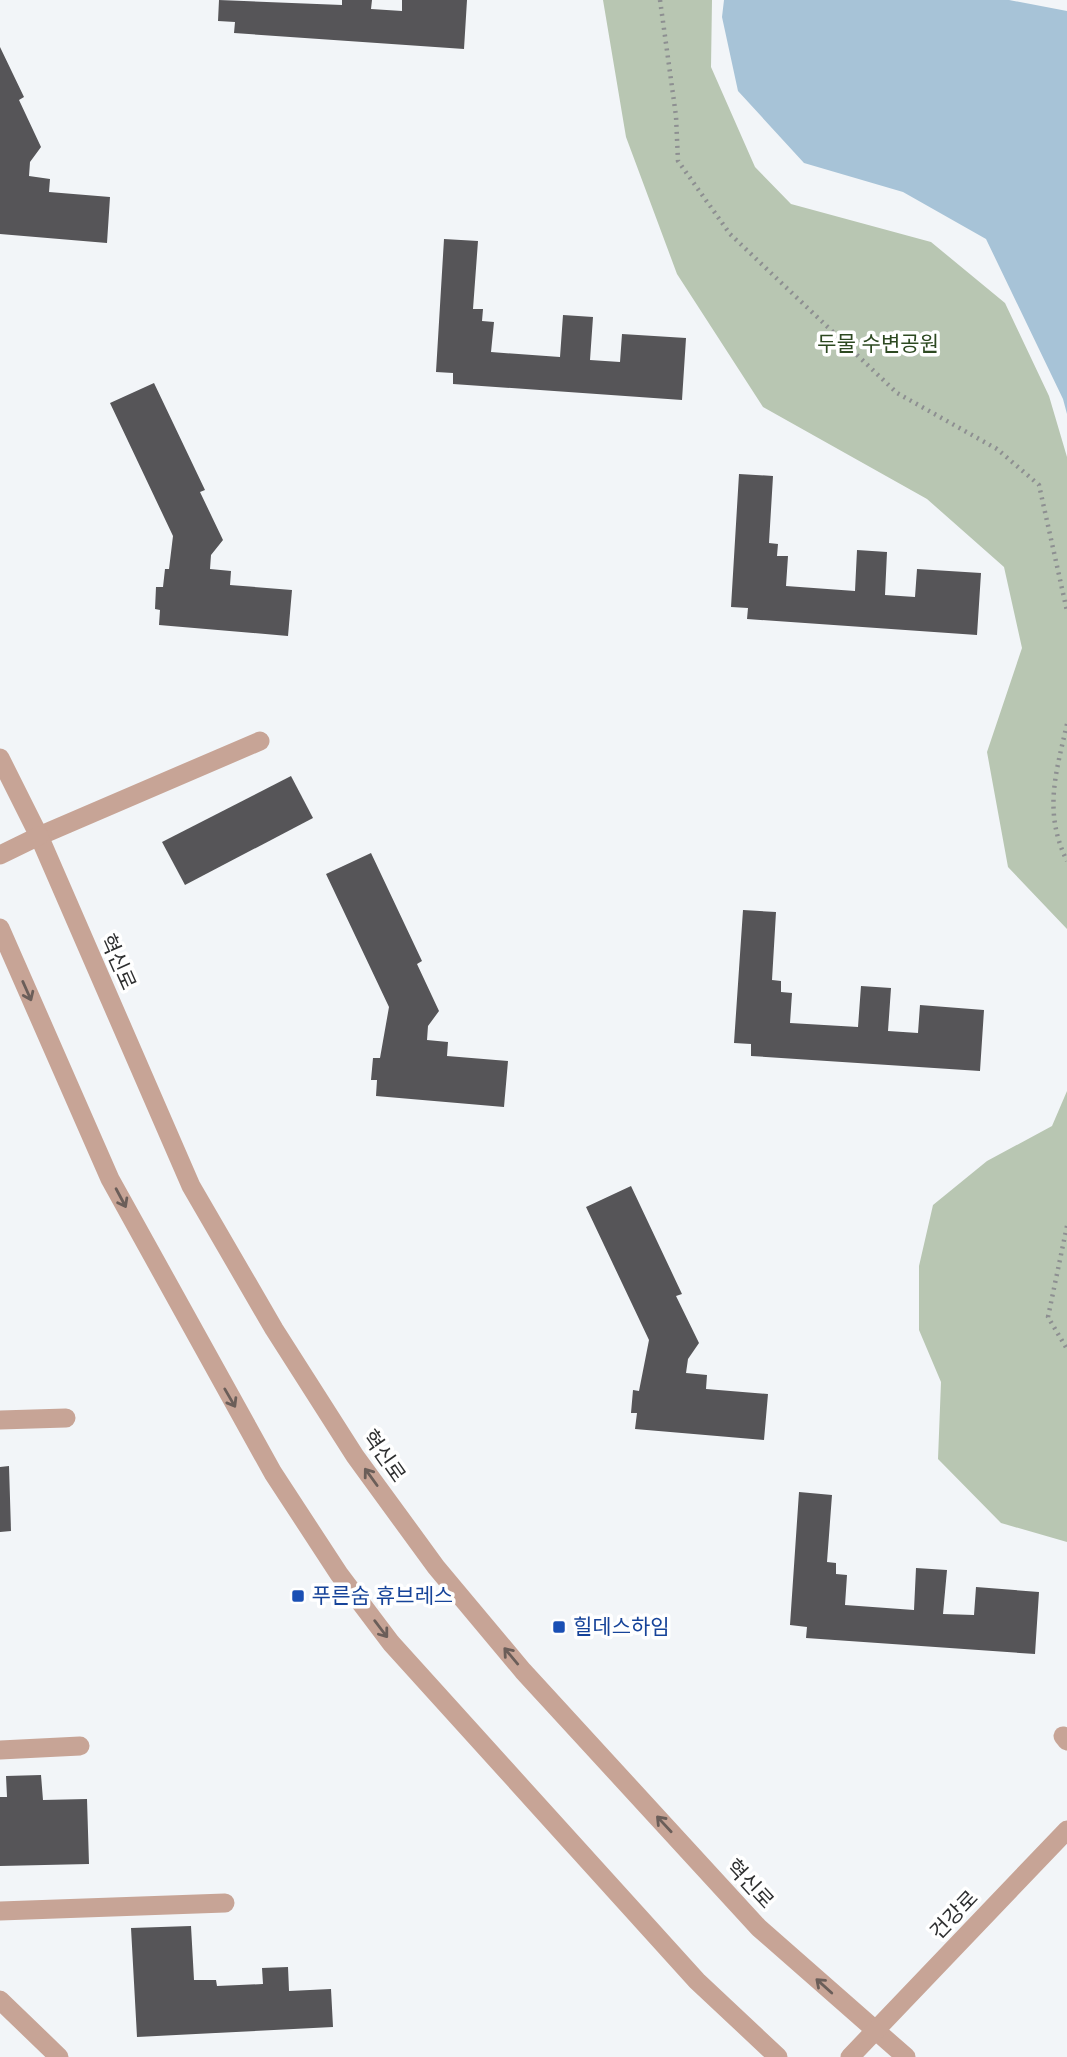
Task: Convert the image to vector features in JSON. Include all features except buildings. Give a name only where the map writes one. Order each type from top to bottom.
[{"type":"street","points":[[0,855],[260,741]]},
{"type":"street","name":"혁신로","points":[[0,758],[39,836],[191,1186],[274,1329],[355,1456],[436,1567],[523,1671],[759,1928],[906,2057]]},
{"type":"street","points":[[0,928],[110,1179],[273,1473],[339,1574],[391,1643],[687,1971],[778,2057]]},
{"type":"street","points":[[0,1420],[66,1418]]},
{"type":"street","points":[[0,1750],[80,1746]]},
{"type":"street","name":"건강로","points":[[850,2057],[1067,1830]]},
{"type":"street","points":[[0,1911],[225,1903]]},
{"type":"street","points":[[0,2000],[59,2057]]},
{"type":"path","points":[[660,0],[676,116],[678,161],[730,234],[897,393],[997,449],[1039,485],[1067,611]]},
{"type":"path","points":[[1067,724],[1051,796],[1058,844],[1067,861]]},
{"type":"path","points":[[1067,1226],[1048,1317],[1067,1349]]},
{"type":"green space","name":"두물 수변공원","points":[[603,0],[712,0],[711,67],[755,167],[791,204],[931,242],[1005,303],[1049,396],[1067,457],[1067,929],[1008,867],[987,752],[1022,648],[1004,567],[927,499],[763,407],[677,274],[626,137]]},
{"type":"green space","points":[[1067,1091],[1067,1542],[1001,1523],[938,1459],[941,1382],[919,1330],[919,1266],[933,1205],[987,1161],[1052,1126]]},
{"type":"water","points":[[724,0],[1009,0],[1067,11],[1067,414],[1063,399],[986,239],[903,192],[804,163],[738,91],[722,17]]},
{"type":"place","name":"푸른숨 휴브레스","points":[[298,1596]]},
{"type":"place","name":"힐데스하임","points":[[559,1627]]}]
